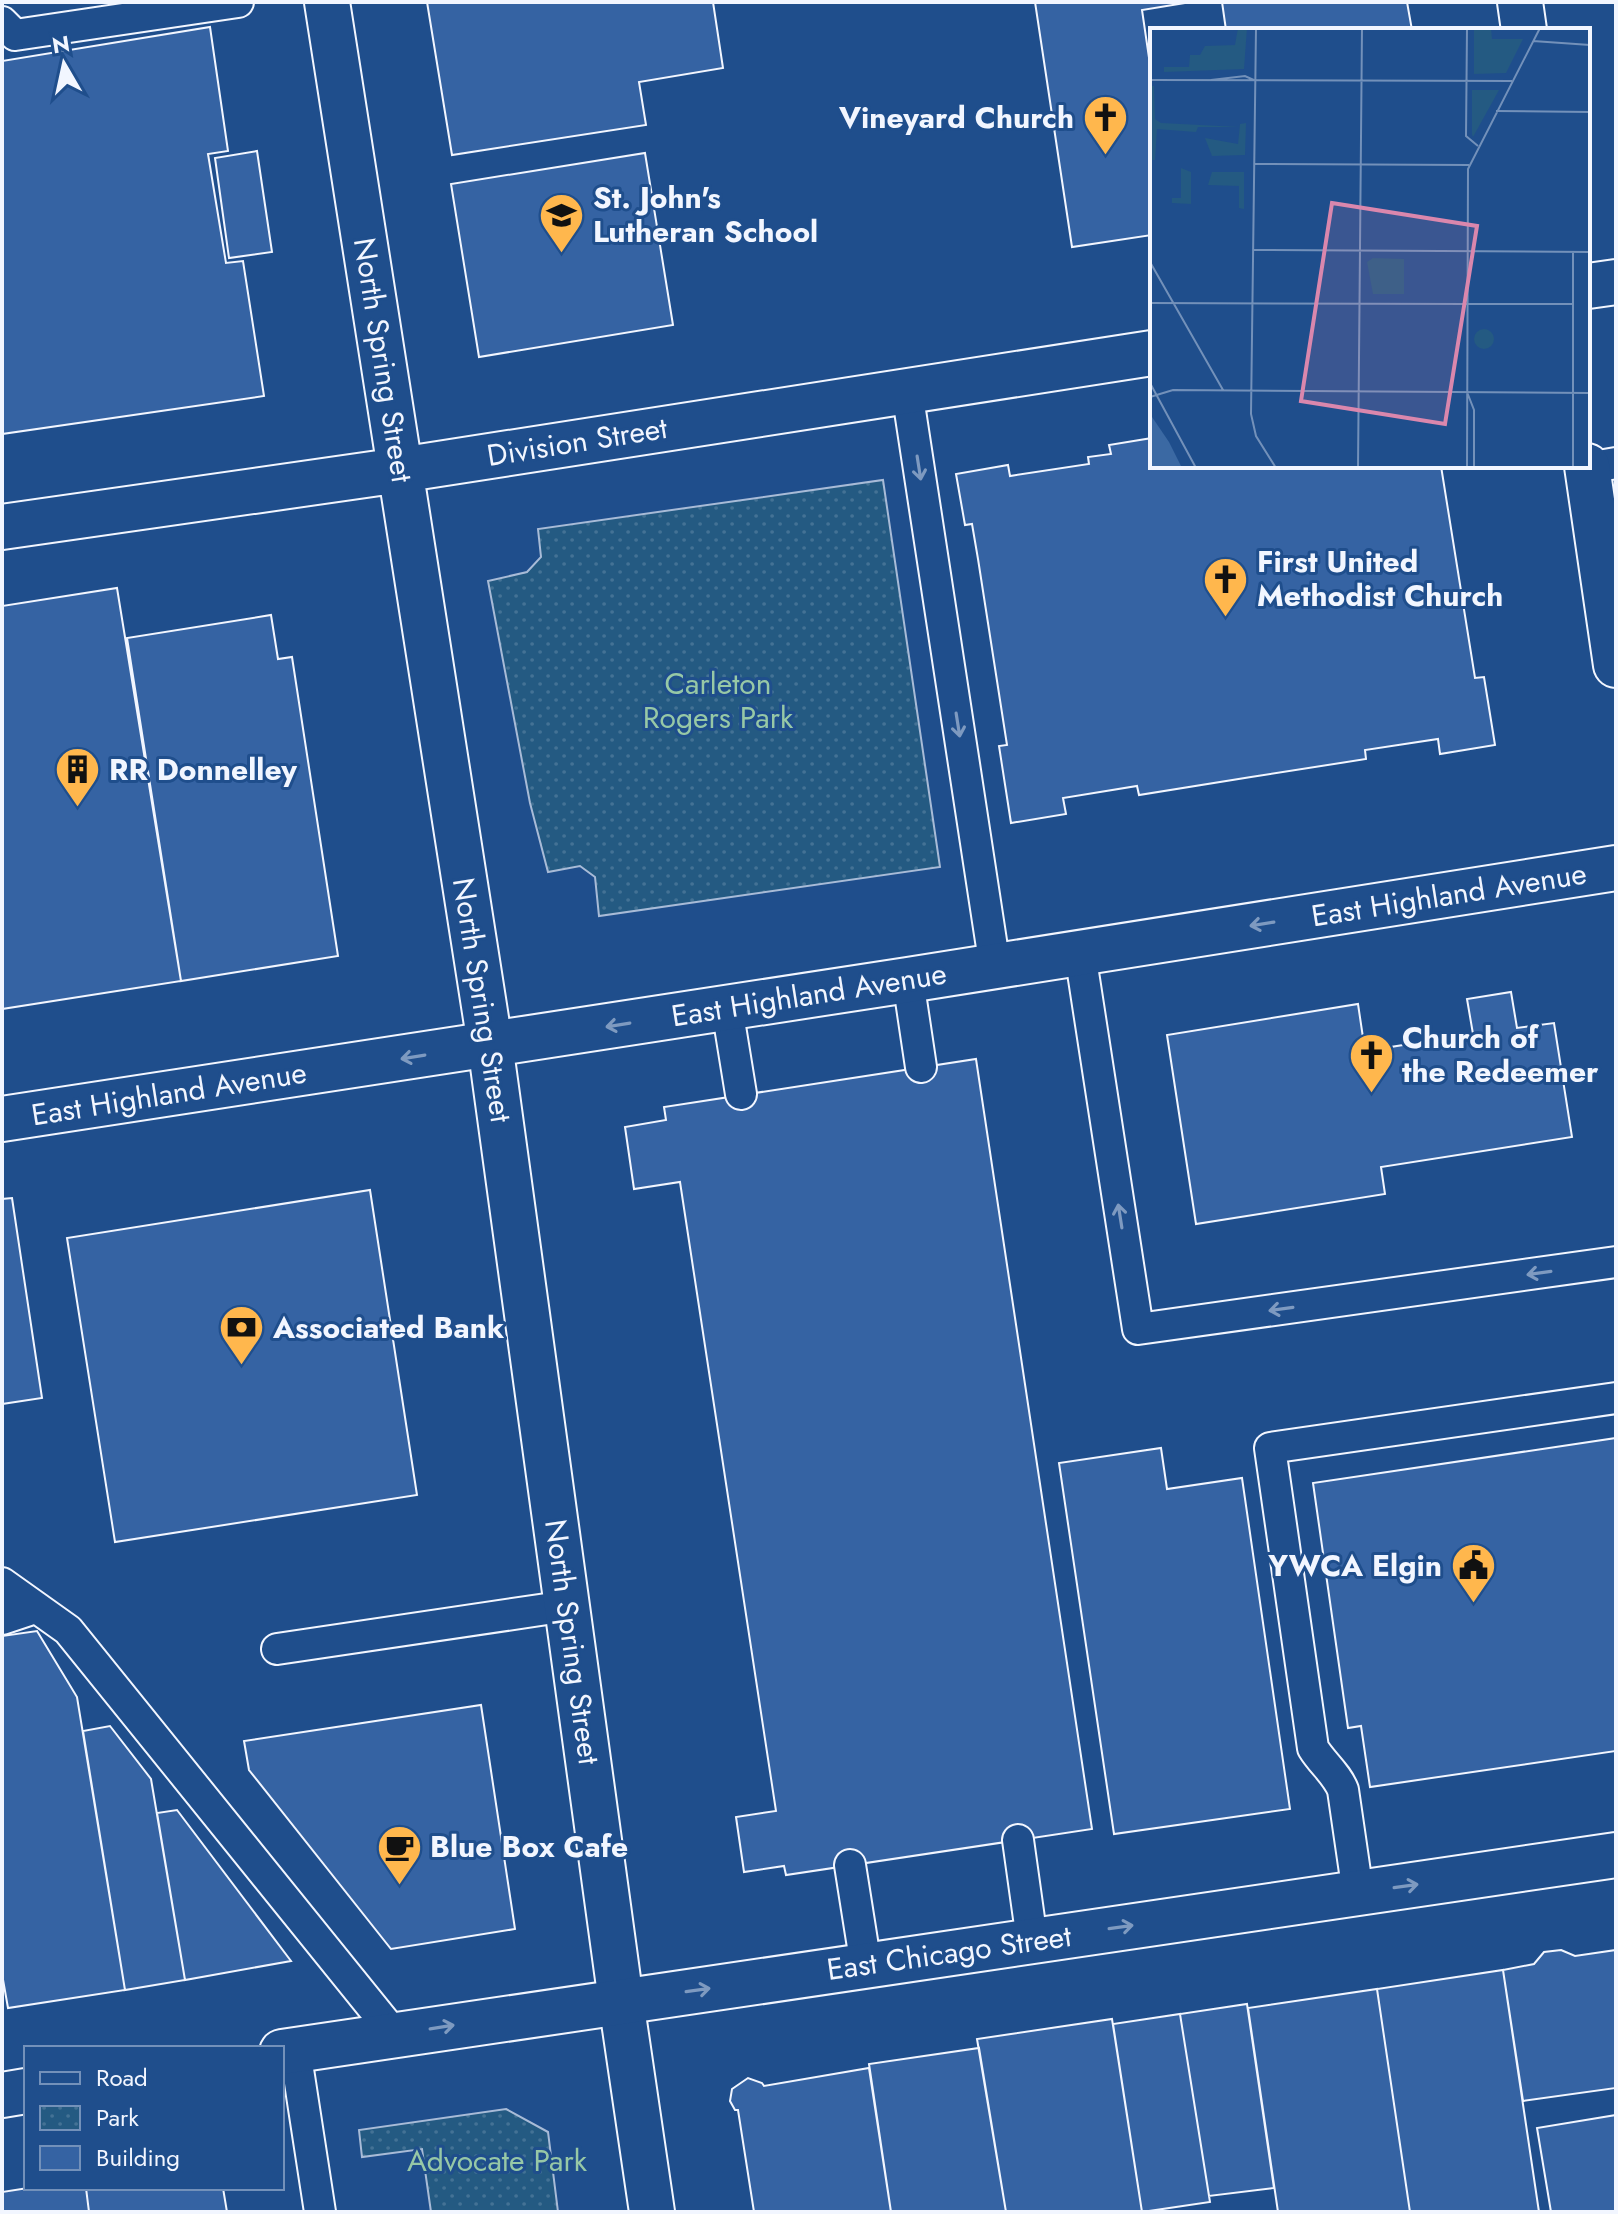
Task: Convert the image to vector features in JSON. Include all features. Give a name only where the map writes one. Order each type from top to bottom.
[{"type":"street","name":"North Spring Street","points":[[327,2],[490,1044],[652,2212]]},
{"type":"street","points":[[1520,2],[1524,28]]},
{"type":"street","points":[[1590,286],[1616,282]]},
{"type":"street","name":"Division Street","points":[[2,527],[400,470],[1150,353]]},
{"type":"street","points":[[1597,466],[1616,665]]},
{"type":"street","name":"East Highland Avenue","points":[[2,1119],[1616,868]]},
{"type":"street","name":"East Chicago Street","points":[[288,2051],[1616,1855]]},
{"type":"street","points":[[2,2095],[24,2091]]},
{"type":"lane","points":[[2,22],[15,35],[238,2]]},
{"type":"lane","points":[[907,391],[995,967]]},
{"type":"lane","points":[[1080,953],[1138,1329],[1616,1262]]},
{"type":"lane","points":[[908,980],[921,1067]]},
{"type":"lane","points":[[727,1008],[741,1094]]},
{"type":"lane","points":[[1358,1893],[1343,1790],[1313,1748],[1270,1448],[1616,1398]]},
{"type":"lane","points":[[2,1583],[68,1630],[395,2035]]},
{"type":"lane","points":[[277,1649],[567,1606]]},
{"type":"lane","points":[[2,1619],[35,1608]]},
{"type":"lane","points":[[1018,1840],[1032,1940]]},
{"type":"lane","points":[[850,1865],[866,1966]]},
{"type":"lane","points":[[288,2051],[320,2212]]},
{"type":"green space","name":"Carleton Rogers Park","points":[[883,480],[940,867],[599,916],[595,877],[580,866],[548,872],[530,803],[488,581],[527,572],[541,557],[538,529]]},
{"type":"green space","name":"Advocate Park","points":[[506,2109],[548,2132],[558,2212],[431,2212],[422,2149],[362,2157],[359,2130]]},
{"type":"building","name":"St. John's Lutheran School","points":[[427,2],[713,2],[723,68],[639,82],[646,125],[452,155]]},
{"type":"building","name":"Vineyard Church","points":[[1035,2],[1191,2],[1142,10],[1150,64],[1150,235],[1072,247]]},
{"type":"building","points":[[1222,2],[1407,2],[1412,28],[1226,28]]},
{"type":"building","points":[[210,27],[228,151],[208,154],[226,263],[243,261],[264,396],[2,434],[2,61]]},
{"type":"building","points":[[257,151],[272,252],[229,258],[215,158]]},
{"type":"building","name":"St. John's Lutheran School","points":[[645,153],[673,325],[479,357],[451,184]]},
{"type":"building","name":"First United Methodist Church","points":[[1150,438],[1150,468],[1441,468],[1475,678],[1484,677],[1495,745],[1440,754],[1438,739],[1365,750],[1366,759],[1139,795],[1137,786],[1063,798],[1066,814],[1011,823],[999,746],[1007,745],[978,559],[972,524],[965,525],[956,474],[1008,465],[1010,476],[1089,464],[1088,457],[1111,454],[1109,445]]},
{"type":"building","name":"RR Donnelley","points":[[117,588],[181,981],[2,1009],[2,606]]},
{"type":"building","points":[[271,615],[278,659],[292,657],[338,956],[181,981],[127,638]]},
{"type":"building","name":"Church of the Redeemer","points":[[1511,992],[1517,1028],[1554,1023],[1572,1137],[1381,1167],[1385,1194],[1196,1224],[1167,1035],[1358,1004],[1365,1051],[1473,1034],[1467,999]]},
{"type":"building","points":[[976,1059],[1092,1829],[786,1875],[784,1866],[744,1872],[736,1817],[776,1811],[680,1182],[634,1189],[625,1127],[666,1120],[664,1107]]},
{"type":"building","name":"Associated Bank","points":[[370,1190],[417,1495],[115,1542],[67,1238]]},
{"type":"building","points":[[12,1198],[42,1398],[2,1404],[2,1199]]},
{"type":"building","name":"YWCA Elgin","points":[[1616,1438],[1616,1751],[1370,1787],[1361,1726],[1348,1728],[1313,1483]]},
{"type":"building","points":[[1161,1448],[1167,1489],[1242,1478],[1290,1809],[1114,1834],[1059,1463]]},
{"type":"building","points":[[37,1631],[77,1697],[125,1990],[8,2008],[2,1974],[2,1636]]},
{"type":"building","points":[[481,1705],[515,1929],[391,1949],[249,1770],[244,1741]]},
{"type":"building","points":[[110,1726],[151,1779],[185,1980],[125,1990],[83,1731]]},
{"type":"building","points":[[177,1810],[291,1961],[185,1980],[157,1813]]},
{"type":"building","points":[[1561,1950],[1575,1956],[1616,1950],[1616,2088],[1523,2101],[1503,1970],[1534,1964],[1544,1952]]},
{"type":"building","points":[[1503,1970],[1539,2212],[1410,2212],[1377,1989]]},
{"type":"building","points":[[1377,1989],[1410,2212],[1278,2212],[1248,2008]]},
{"type":"building","points":[[1247,2004],[1274,2188],[1209,2196],[1180,2014]]},
{"type":"building","points":[[1180,2014],[1210,2202],[1142,2212],[1113,2024]]},
{"type":"building","points":[[1112,2019],[1142,2212],[1006,2212],[977,2039]]},
{"type":"building","points":[[979,2048],[1006,2212],[891,2212],[869,2064]]},
{"type":"building","points":[[869,2068],[891,2212],[754,2212],[738,2110],[730,2101],[732,2089],[748,2078],[764,2086]]},
{"type":"building","points":[[1616,2115],[1616,2212],[1551,2212],[1537,2128]]},
{"type":"building","points":[[24,2189],[86,2190],[89,2212],[2,2212],[2,2192]]},
{"type":"building","points":[[86,2190],[223,2190],[227,2212],[89,2212]]},
{"type":"place","name":"Vineyard Church","points":[[1105,157]]},
{"type":"place","name":"St. John's Lutheran School","points":[[562,254]]},
{"type":"place","name":"First United Methodist Church","points":[[1226,618]]},
{"type":"place","name":"RR Donnelley","points":[[78,809]]},
{"type":"place","name":"Church of the Redeemer","points":[[1371,1094]]},
{"type":"place","name":"Associated Bank","points":[[242,1367]]},
{"type":"place","name":"YWCA Elgin","points":[[1473,1605]]},
{"type":"place","name":"Blue Box Cafe","points":[[399,1886]]}]
